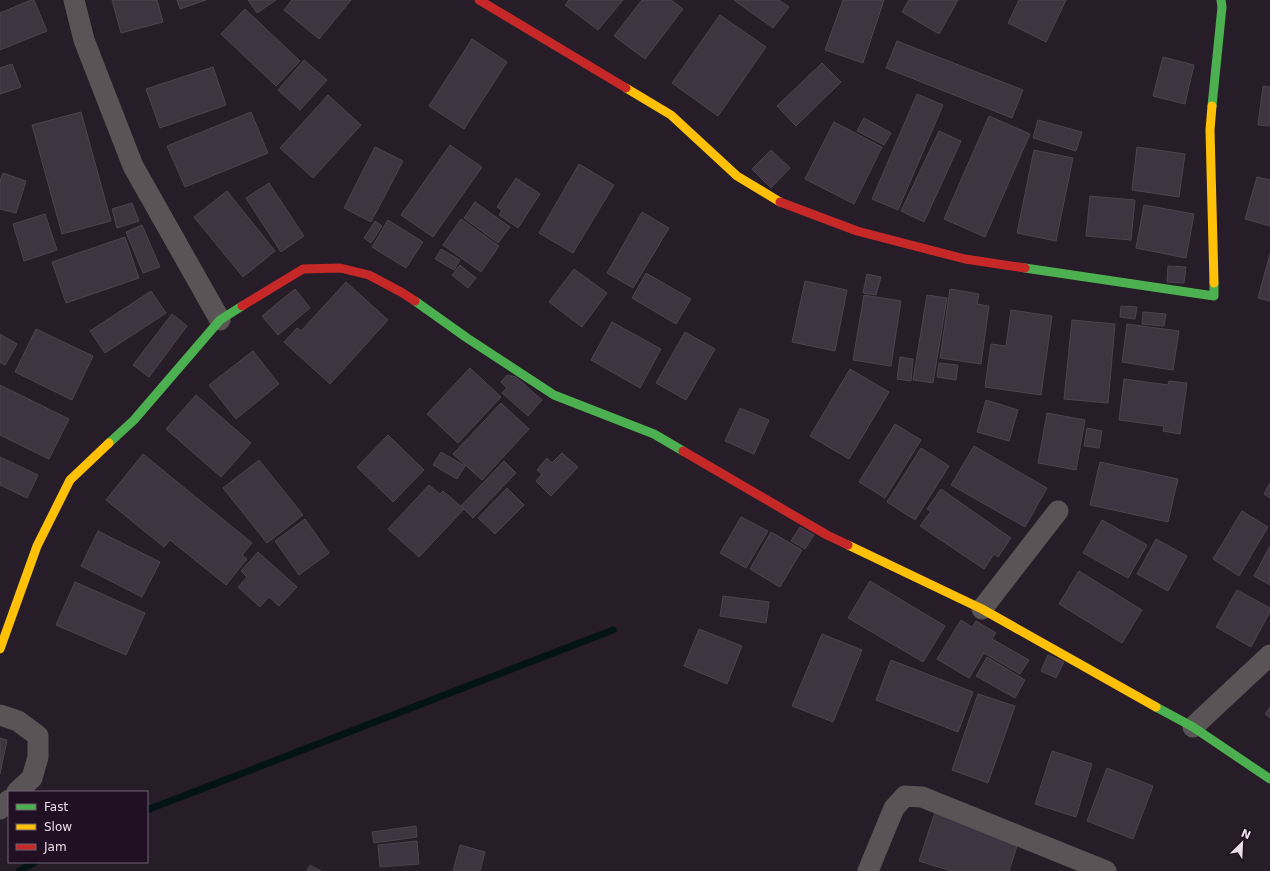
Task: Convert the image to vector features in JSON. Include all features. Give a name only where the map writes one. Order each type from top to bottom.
[{"type":"street","points":[[74,0],[84,40],[133,166],[220,320]]},
{"type":"street","points":[[479,0],[671,115],[737,176],[784,204],[857,231],[965,259],[1214,296],[1210,130],[1222,7],[1221,0]]},
{"type":"street","points":[[0,649],[37,546],[70,480],[134,420],[220,320],[303,269],[340,268],[370,275],[401,292],[467,338],[554,395],[654,434],[827,535],[982,609],[1193,727],[1270,778]]},
{"type":"street","points":[[982,609],[1058,511]]},
{"type":"street","points":[[1193,727],[1270,655]]},
{"type":"street","points":[[0,715],[18,721],[38,736],[38,757],[32,778],[19,791]]},
{"type":"street","points":[[868,871],[894,808],[905,796],[922,797],[1106,871]]},
{"type":"street","points":[[0,809],[8,801]]},
{"type":"building","points":[[34,0],[47,31],[0,50],[0,13]]},
{"type":"building","points":[[112,0],[157,0],[163,22],[121,33]]},
{"type":"building","points":[[177,0],[206,0],[180,9]]},
{"type":"building","points":[[248,0],[276,0],[257,13]]},
{"type":"building","points":[[292,0],[351,0],[319,39],[284,10]]},
{"type":"building","points":[[569,0],[623,0],[598,30],[565,5]]},
{"type":"building","points":[[642,0],[671,0],[683,9],[645,59],[614,36]]},
{"type":"building","points":[[734,0],[779,0],[789,7],[773,28]]},
{"type":"building","points":[[843,0],[884,0],[863,63],[825,50]]},
{"type":"building","points":[[909,0],[958,0],[939,34],[902,12]]},
{"type":"building","points":[[1019,0],[1066,0],[1046,42],[1008,23]]},
{"type":"building","points":[[245,9],[300,61],[276,86],[221,34]]},
{"type":"building","points":[[720,15],[766,47],[718,116],[672,83]]},
{"type":"building","points":[[472,39],[507,62],[464,129],[429,106]]},
{"type":"building","points":[[897,41],[1023,90],[1012,118],[886,68]]},
{"type":"building","points":[[1163,57],[1194,65],[1185,104],[1153,96]]},
{"type":"building","points":[[304,60],[327,80],[300,110],[278,90]]},
{"type":"building","points":[[822,63],[841,82],[796,126],[777,106]]},
{"type":"building","points":[[12,64],[21,87],[0,94],[0,68]]},
{"type":"building","points":[[213,67],[226,105],[160,128],[146,89]]},
{"type":"building","points":[[1263,86],[1270,87],[1270,126],[1258,125]]},
{"type":"building","points":[[917,94],[943,105],[898,210],[872,199]]},
{"type":"building","points":[[328,95],[361,125],[313,178],[280,148]]},
{"type":"building","points":[[81,112],[111,221],[62,234],[32,125]]},
{"type":"building","points":[[251,112],[268,153],[185,187],[167,146]]},
{"type":"building","points":[[989,116],[1030,134],[985,237],[944,219]]},
{"type":"building","points":[[864,118],[891,133],[884,145],[857,131]]},
{"type":"building","points":[[1038,120],[1082,132],[1076,151],[1033,138]]},
{"type":"building","points":[[834,122],[882,147],[854,204],[805,179]]},
{"type":"building","points":[[939,131],[961,141],[924,222],[901,211]]},
{"type":"building","points":[[450,145],[482,167],[433,237],[401,215]]},
{"type":"building","points":[[375,147],[403,161],[371,222],[344,208]]},
{"type":"building","points":[[1137,147],[1185,154],[1179,197],[1132,190]]},
{"type":"building","points":[[771,150],[790,168],[771,188],[752,169]]},
{"type":"building","points":[[1034,150],[1073,158],[1056,241],[1017,233]]},
{"type":"building","points":[[579,164],[614,185],[573,253],[539,233]]},
{"type":"building","points":[[3,173],[26,181],[16,213],[0,209],[0,181]]},
{"type":"building","points":[[1257,177],[1270,180],[1270,226],[1245,219]]},
{"type":"building","points":[[516,178],[540,194],[518,228],[499,215],[502,210],[497,207]]},
{"type":"building","points":[[269,183],[304,236],[281,252],[246,198]]},
{"type":"building","points":[[227,191],[275,251],[243,277],[194,217]]},
{"type":"building","points":[[1090,196],[1135,200],[1131,240],[1086,236]]},
{"type":"building","points":[[475,202],[510,227],[498,243],[464,218]]},
{"type":"building","points":[[132,203],[139,221],[117,228],[112,209]]},
{"type":"building","points":[[1144,205],[1194,214],[1186,258],[1136,248]]},
{"type":"building","points":[[642,212],[669,228],[633,288],[607,273]]},
{"type":"building","points":[[45,214],[57,250],[24,261],[13,224]]},
{"type":"building","points":[[461,219],[499,246],[481,272],[443,245]]},
{"type":"building","points":[[388,220],[423,242],[406,268],[372,247]]},
{"type":"building","points":[[375,221],[382,226],[371,243],[364,238]]},
{"type":"building","points":[[142,225],[160,267],[143,273],[126,232]]},
{"type":"building","points":[[125,237],[139,278],[66,303],[52,262]]},
{"type":"building","points":[[441,249],[460,260],[454,270],[435,259]]},
{"type":"building","points":[[1270,254],[1270,301],[1258,298]]},
{"type":"building","points":[[460,265],[476,278],[468,288],[452,275]]},
{"type":"building","points":[[1168,266],[1186,267],[1184,283],[1167,282]]},
{"type":"building","points":[[574,269],[607,293],[582,327],[549,302]]},
{"type":"building","points":[[646,273],[691,299],[676,324],[632,298]]},
{"type":"building","points":[[867,274],[881,277],[876,295],[863,293]]},
{"type":"building","points":[[805,281],[847,290],[835,351],[792,342]]},
{"type":"building","points":[[346,282],[388,320],[330,384],[284,342],[297,328],[301,331]]},
{"type":"building","points":[[295,289],[310,308],[278,335],[262,316]]},
{"type":"building","points":[[950,289],[979,294],[977,304],[989,306],[981,364],[940,358]]},
{"type":"building","points":[[151,291],[166,313],[105,353],[90,331]]},
{"type":"building","points":[[864,295],[901,301],[891,366],[853,360]]},
{"type":"building","points":[[927,295],[947,298],[933,383],[913,380]]},
{"type":"building","points":[[1121,306],[1137,307],[1135,319],[1120,317]]},
{"type":"building","points":[[1011,310],[1052,316],[1041,395],[985,387],[991,344],[1006,346]]},
{"type":"building","points":[[1143,312],[1166,314],[1164,326],[1142,324]]},
{"type":"building","points":[[172,314],[187,326],[149,377],[133,365]]},
{"type":"building","points":[[1072,320],[1115,324],[1108,403],[1064,399]]},
{"type":"building","points":[[612,322],[661,349],[640,388],[591,360]]},
{"type":"building","points":[[1127,324],[1179,331],[1173,370],[1122,362]]},
{"type":"building","points":[[36,329],[93,356],[72,400],[15,372]]},
{"type":"building","points":[[685,332],[715,349],[686,400],[656,383]]},
{"type":"building","points":[[0,334],[17,344],[5,365],[0,362]]},
{"type":"building","points":[[253,351],[279,384],[236,419],[209,385]]},
{"type":"building","points":[[900,357],[913,359],[911,381],[897,379]]},
{"type":"building","points":[[939,363],[958,365],[956,380],[937,377]]},
{"type":"building","points":[[470,368],[501,397],[458,443],[427,414]]},
{"type":"building","points":[[850,369],[889,392],[849,459],[810,436]]},
{"type":"building","points":[[507,375],[516,377],[542,400],[528,416],[502,393],[507,388],[501,382]]},
{"type":"building","points":[[1124,379],[1168,385],[1169,381],[1187,383],[1180,434],[1163,431],[1164,426],[1119,420]]},
{"type":"building","points":[[0,385],[69,419],[49,459],[0,435]]},
{"type":"building","points":[[196,395],[251,443],[221,477],[166,429]]},
{"type":"building","points":[[986,400],[1018,410],[1009,441],[977,432]]},
{"type":"building","points":[[501,403],[529,429],[482,480],[453,454]]},
{"type":"building","points":[[740,408],[769,420],[754,454],[725,441]]},
{"type":"building","points":[[1047,413],[1085,420],[1076,470],[1038,463]]},
{"type":"building","points":[[895,424],[921,440],[885,498],[859,482]]},
{"type":"building","points":[[1087,428],[1102,431],[1099,448],[1084,446]]},
{"type":"building","points":[[388,435],[424,470],[393,502],[357,467]]},
{"type":"building","points":[[974,446],[1047,488],[1025,527],[951,485]]},
{"type":"building","points":[[921,448],[949,466],[915,520],[887,502]]},
{"type":"building","points":[[441,452],[465,466],[457,479],[433,465]]},
{"type":"building","points":[[562,453],[578,467],[551,496],[536,481],[542,474],[537,470],[547,458],[552,463]]},
{"type":"building","points":[[143,454],[252,543],[242,555],[247,559],[226,585],[170,540],[164,547],[106,500]]},
{"type":"building","points":[[0,457],[38,475],[27,498],[0,485]]},
{"type":"building","points":[[259,460],[303,515],[267,543],[223,488]]},
{"type":"building","points":[[504,461],[516,473],[473,518],[461,506]]},
{"type":"building","points":[[1100,462],[1178,479],[1168,522],[1090,505]]},
{"type":"building","points":[[1270,483],[1270,498],[1264,494]]},
{"type":"building","points":[[429,485],[440,494],[443,491],[464,509],[419,557],[388,529]]},
{"type":"building","points":[[507,488],[524,505],[495,534],[478,518]]},
{"type":"building","points":[[941,489],[1011,538],[998,557],[994,554],[984,569],[920,526],[931,511],[927,509]]},
{"type":"building","points":[[1242,511],[1268,527],[1239,576],[1213,559]]},
{"type":"building","points":[[741,517],[768,531],[746,568],[720,553]]},
{"type":"building","points":[[305,519],[329,553],[299,575],[275,541]]},
{"type":"building","points":[[1102,520],[1147,545],[1128,578],[1083,553]]},
{"type":"building","points":[[800,527],[814,535],[805,549],[791,541]]},
{"type":"building","points":[[98,531],[160,562],[142,597],[81,566]]},
{"type":"building","points":[[771,532],[802,550],[780,587],[750,569]]},
{"type":"building","points":[[1156,539],[1187,556],[1168,591],[1137,574]]},
{"type":"building","points":[[1270,546],[1270,585],[1254,576]]},
{"type":"building","points":[[258,552],[297,587],[279,606],[269,597],[260,607],[238,587],[247,577],[241,571]]},
{"type":"building","points":[[1079,571],[1142,610],[1122,643],[1059,604]]},
{"type":"building","points":[[870,581],[945,626],[923,662],[848,618]]},
{"type":"building","points":[[75,582],[145,613],[126,655],[56,625]]},
{"type":"building","points":[[1237,590],[1270,608],[1270,612],[1251,647],[1216,627]]},
{"type":"building","points":[[723,596],[769,602],[766,623],[720,616]]},
{"type":"building","points":[[961,620],[972,627],[976,621],[996,633],[992,639],[1029,660],[1020,674],[984,653],[969,678],[937,659]]},
{"type":"building","points":[[699,629],[742,646],[727,684],[684,666]]},
{"type":"building","points":[[822,634],[862,650],[833,722],[792,706]]},
{"type":"building","points":[[1048,655],[1064,662],[1056,678],[1041,671]]},
{"type":"building","points":[[987,657],[1025,680],[1015,698],[976,676]]},
{"type":"building","points":[[891,660],[973,692],[958,732],[876,700]]},
{"type":"building","points":[[978,694],[1015,706],[988,783],[952,770]]},
{"type":"building","points":[[1270,707],[1270,718],[1265,714]]},
{"type":"building","points":[[0,738],[7,740],[0,774]]},
{"type":"building","points":[[1052,751],[1092,764],[1076,817],[1035,804]]},
{"type":"building","points":[[1107,768],[1153,786],[1133,839],[1087,821]]},
{"type":"building","points":[[935,812],[1019,840],[1009,871],[951,871],[919,861]]},
{"type":"building","points":[[416,826],[417,837],[374,843],[372,832]]},
{"type":"building","points":[[417,841],[419,864],[380,867],[378,845]]},
{"type":"building","points":[[460,845],[485,852],[480,871],[453,871]]},
{"type":"building","points":[[310,865],[321,871],[307,871]]},
{"type":"waterway","points":[[148,810],[613,630]]},
{"type":"waterway","points":[[19,871],[33,863]]},
{"type":"traffic: fast","points":[[1212,106],[1222,7],[1221,0]]},
{"type":"traffic: fast","points":[[1025,268],[1214,296],[1214,283]]},
{"type":"traffic: fast","points":[[415,301],[467,338],[554,395],[654,434],[683,451]]},
{"type":"traffic: fast","points":[[109,443],[134,420],[220,320],[242,306]]},
{"type":"traffic: fast","points":[[1156,707],[1193,727],[1270,779]]},
{"type":"traffic: slow","points":[[626,88],[671,115],[737,176],[780,202]]},
{"type":"traffic: slow","points":[[1212,106],[1210,130],[1214,283]]},
{"type":"traffic: slow","points":[[0,649],[37,546],[70,480],[109,443]]},
{"type":"traffic: slow","points":[[848,545],[982,609],[1156,707]]},
{"type":"traffic: jam","points":[[479,0],[626,88]]},
{"type":"traffic: jam","points":[[780,202],[857,231],[965,259],[1025,268]]},
{"type":"traffic: jam","points":[[242,306],[303,269],[340,268],[369,275],[415,301]]},
{"type":"traffic: jam","points":[[683,451],[827,535],[848,545]]}]
